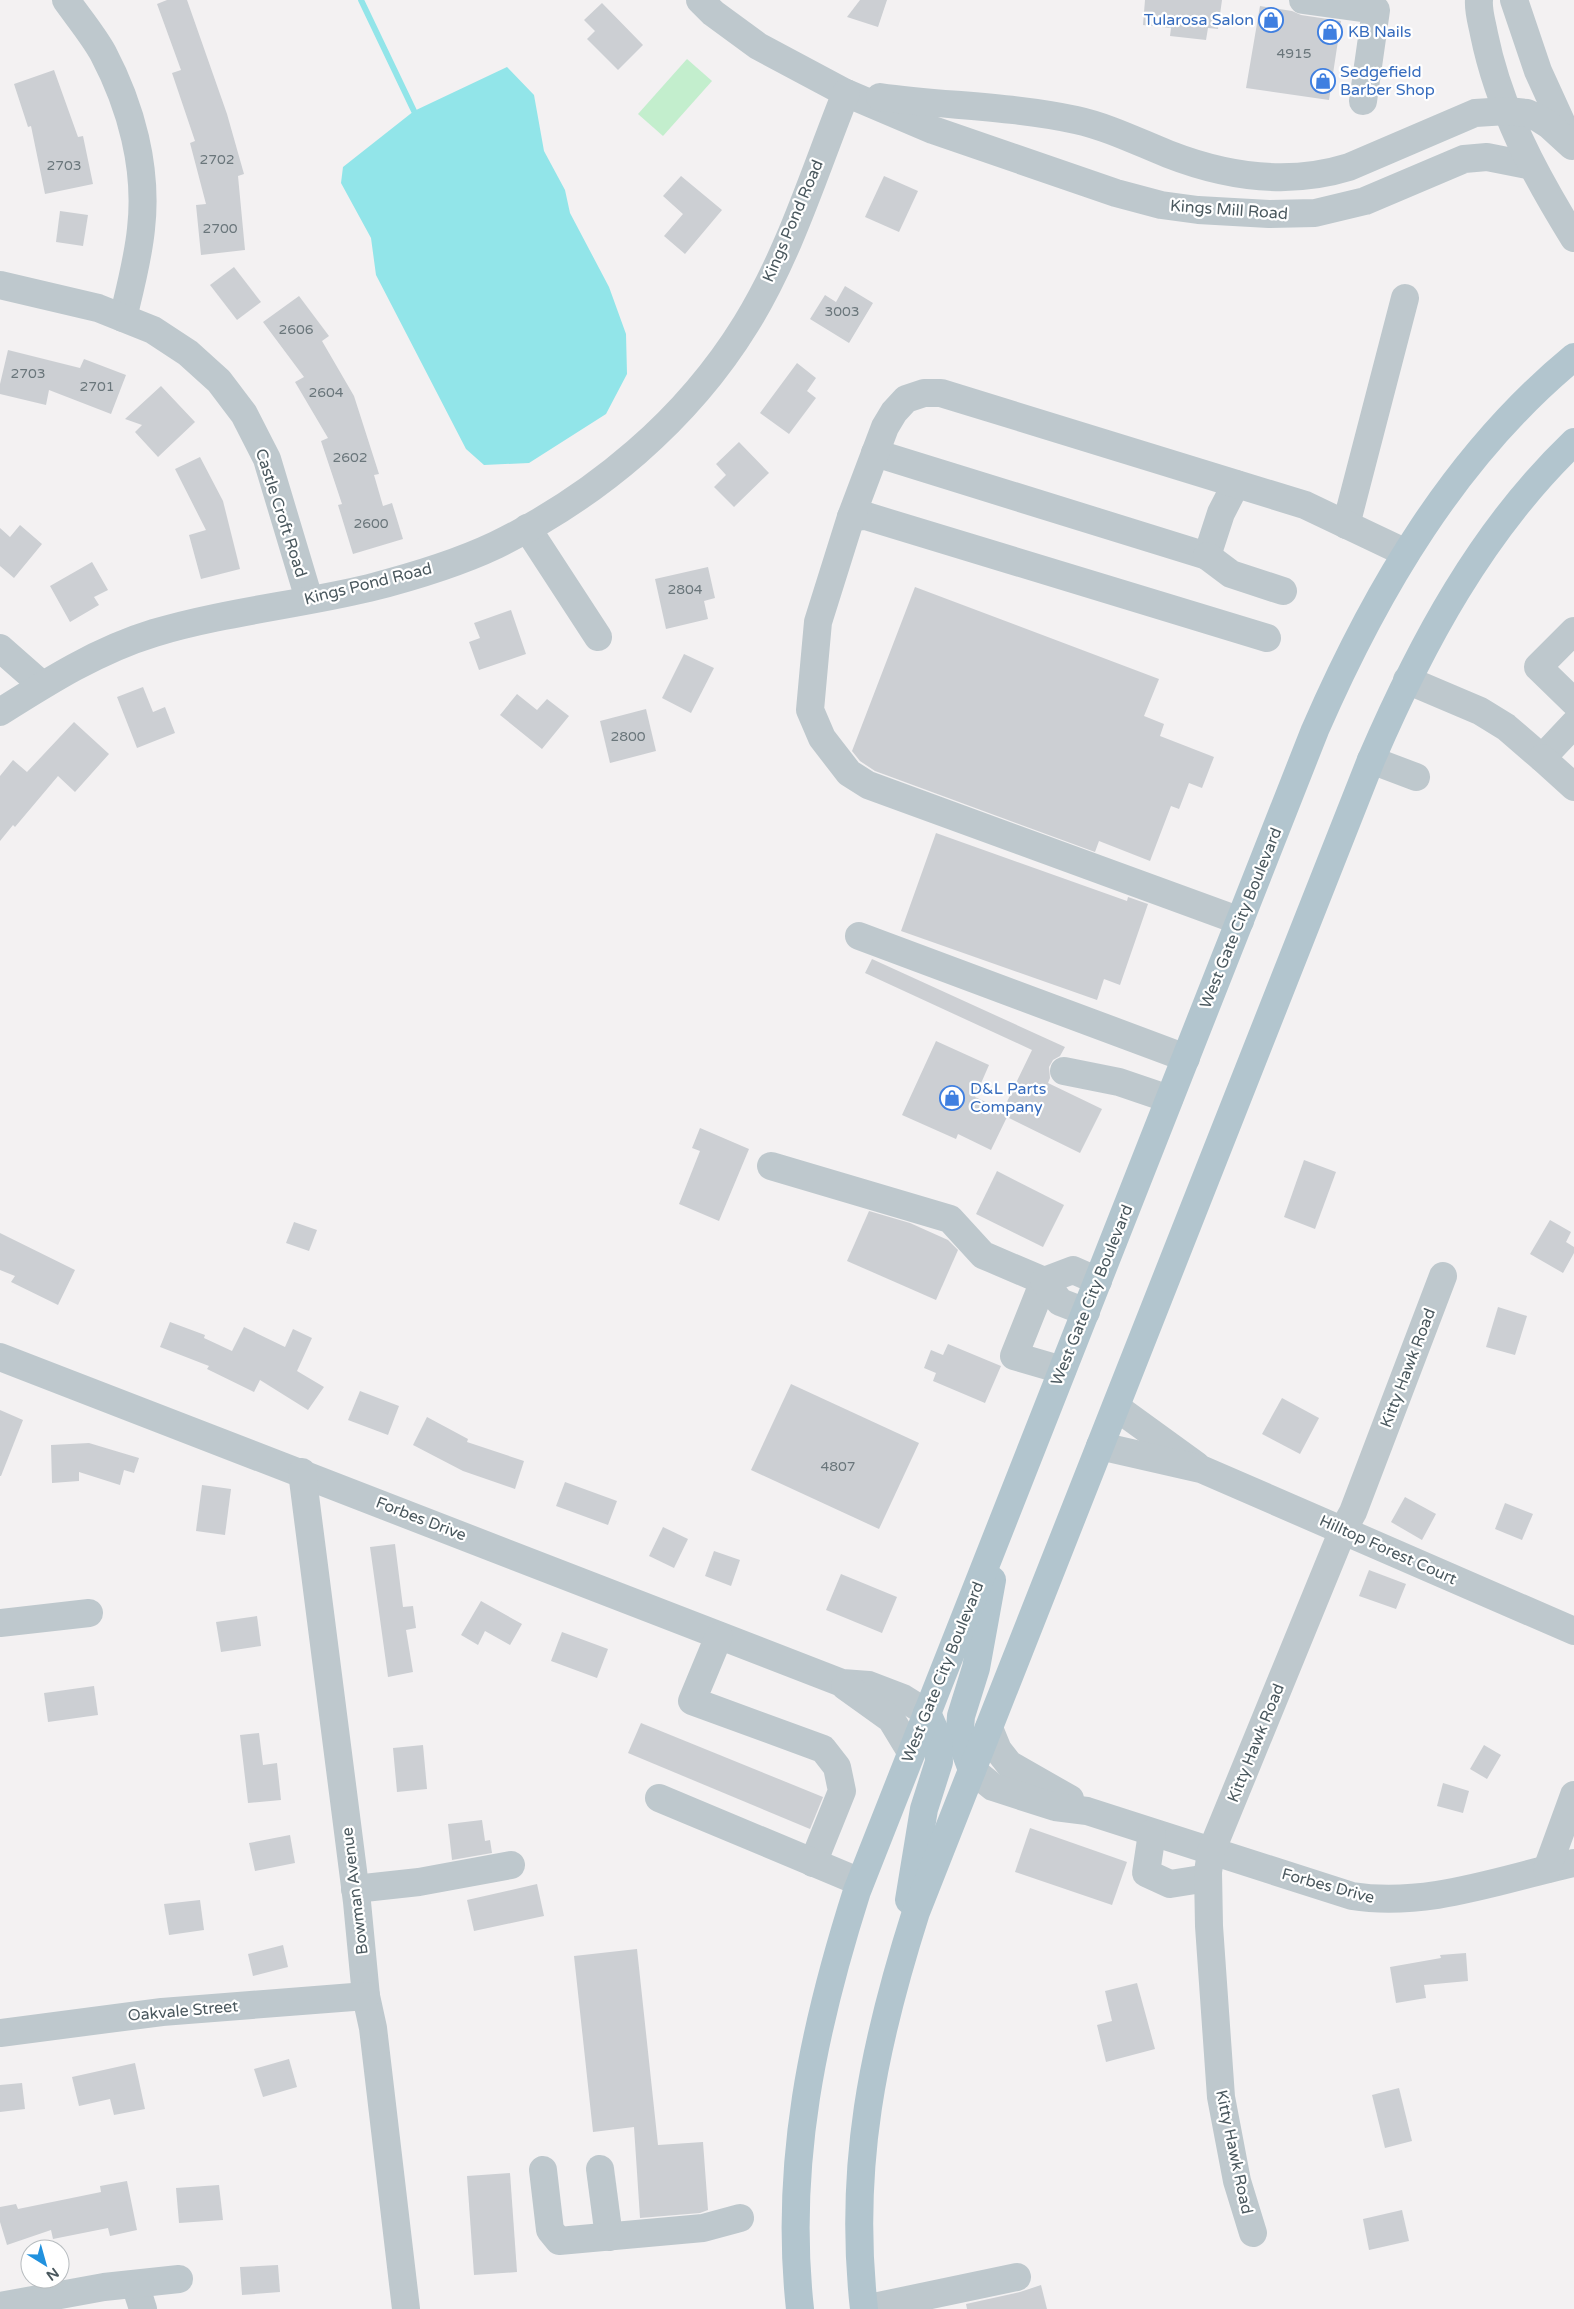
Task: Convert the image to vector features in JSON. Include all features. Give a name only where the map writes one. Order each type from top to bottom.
[{"type":"main road","name":"West Gate City Boulevard","points":[[800,2309],[795,2226],[797,2169],[803,2113],[811,2058],[823,2004],[839,1947],[860,1882],[1169,1099],[1338,678],[1390,578],[1451,487],[1487,443],[1526,401],[1574,356]]},
{"type":"main road","points":[[864,2309],[859,2225],[860,2173],[873,2069],[899,1965],[916,1912],[1371,760],[1407,680],[1444,610],[1472,566],[1501,525],[1535,484],[1574,442]]},
{"type":"main road","points":[[972,1770],[962,1743],[961,1716],[976,1668],[1003,1520]]},
{"type":"main road","points":[[899,1965],[922,1818],[939,1762],[938,1738],[927,1713]]},
{"type":"street","points":[[66,0],[102,52],[123,96],[136,143],[141,179],[142,228],[134,276],[123,318]]},
{"type":"street","name":"Kings Mill Road","points":[[700,0],[758,46],[846,93],[933,130],[1116,193],[1161,205],[1198,210],[1269,214],[1315,213],[1365,201],[1464,159],[1487,157],[1532,166]]},
{"type":"street","points":[[1304,0],[1376,10],[1363,101]]},
{"type":"street","points":[[1479,0],[1488,55],[1507,111],[1532,166],[1574,238]]},
{"type":"street","points":[[1514,0],[1538,71],[1573,147]]},
{"type":"street","name":"Kings Mill Road","points":[[846,93],[936,105],[1046,114],[1107,129],[1201,165],[1232,173],[1268,178],[1307,177],[1349,167],[1475,114],[1507,111],[1527,113],[1538,118],[1573,147]]},
{"type":"street","name":"Kings Pond Road","points":[[0,712],[42,685],[90,658],[153,633],[219,617],[367,588],[432,570],[495,545],[580,496],[635,454],[684,406],[728,352],[747,323],[780,262],[846,93]]},
{"type":"street","name":"Castle Croft Road","points":[[0,286],[98,308],[153,330],[188,353],[219,381],[244,414],[267,459],[309,599]]},
{"type":"street","points":[[1346,525],[1405,298]]},
{"type":"street","points":[[1240,921],[868,785],[849,773],[822,738],[810,710],[818,622],[851,517],[885,426],[894,412],[906,400],[924,392],[941,393],[1304,505],[1406,554]]},
{"type":"street","points":[[875,453],[1207,556],[1231,574],[1283,591]]},
{"type":"street","points":[[1207,556],[1221,513],[1236,484]]},
{"type":"street","points":[[851,517],[866,516],[1267,638]]},
{"type":"street","points":[[527,528],[598,637]]},
{"type":"street","points":[[1571,641],[1538,667],[1574,702]]},
{"type":"street","points":[[0,648],[42,685]]},
{"type":"street","points":[[1407,680],[1480,711],[1506,727],[1574,787]]},
{"type":"street","points":[[1542,758],[1574,724]]},
{"type":"street","points":[[1371,760],[1416,777]]},
{"type":"street","points":[[859,936],[1186,1058]]},
{"type":"street","points":[[1064,1071],[1119,1082],[1169,1099]]},
{"type":"street","points":[[770,1166],[950,1219],[983,1255],[1044,1281],[1060,1302],[1086,1312]]},
{"type":"street","points":[[1062,1370],[1014,1356],[1044,1281],[1073,1270],[1098,1281]]},
{"type":"street","name":"Kitty Hawk Road","points":[[1253,2233],[1237,2181],[1221,2097],[1209,1926],[1210,1865],[1343,1530],[1353,1512],[1443,1276]]},
{"type":"street","name":"Forbes Drive","points":[[0,1357],[302,1472],[842,1683],[891,1719],[912,1752]]},
{"type":"street","name":"Hilltop Forest Court","points":[[1116,1407],[1201,1469],[1574,1631]]},
{"type":"street","name":"Hilltop Forest Court","points":[[1100,1446],[1157,1461],[1201,1469]]},
{"type":"street","name":"Bowman Avenue","points":[[302,1472],[356,1889],[366,1996],[373,2028],[406,2309]]},
{"type":"street","points":[[0,1623],[89,1613]]},
{"type":"street","points":[[719,1636],[692,1701],[822,1749],[837,1767],[842,1791],[813,1863]]},
{"type":"street","name":"Forbes Drive","points":[[842,1683],[869,1685],[903,1698],[927,1713]]},
{"type":"street","name":"Forbes Drive","points":[[989,1728],[998,1750],[1009,1764],[1060,1792],[1088,1811]]},
{"type":"street","name":"Forbes Drive","points":[[972,1770],[994,1786],[1055,1807],[1088,1811],[1152,1833],[1210,1865],[1380,1900],[1410,1900],[1574,1863]]},
{"type":"street","points":[[1547,1869],[1574,1795]]},
{"type":"street","points":[[659,1798],[860,1882]]},
{"type":"street","points":[[1152,1833],[1146,1873],[1170,1884],[1210,1865]]},
{"type":"street","points":[[356,1889],[419,1882],[511,1865]]},
{"type":"street","name":"Oakvale Street","points":[[0,2033],[162,2012],[366,1996]]},
{"type":"street","points":[[600,2169],[609,2237]]},
{"type":"street","points":[[543,2170],[550,2230],[560,2241],[703,2228],[740,2218]]},
{"type":"street","points":[[864,2309],[908,2305],[1017,2277]]},
{"type":"street","points":[[0,2306],[104,2286],[139,2297],[179,2279]]},
{"type":"green space","points":[[687,59],[712,81],[663,136],[638,114]]},
{"type":"water","points":[[507,67],[534,95],[544,151],[565,190],[570,213],[609,287],[626,334],[627,374],[606,414],[529,463],[484,465],[466,449],[376,275],[371,238],[341,183],[343,167],[414,111]]},
{"type":"building","points":[[167,0],[187,0],[227,114],[244,174],[238,176],[245,250],[201,255],[196,205],[206,204],[190,143],[195,141],[172,73],[181,70],[157,4]]},
{"type":"building","points":[[860,0],[887,0],[878,27],[847,17]]},
{"type":"building","points":[[1145,0],[1222,0],[1218,29],[1208,28],[1206,40],[1170,36],[1171,28],[1143,25]]},
{"type":"building","points":[[602,3],[643,45],[618,70],[587,39],[595,31],[584,20]]},
{"type":"building","points":[[1260,6],[1341,21],[1329,100],[1246,88]]},
{"type":"building","points":[[54,70],[78,137],[83,136],[93,184],[45,194],[31,126],[28,127],[14,84]]},
{"type":"building","points":[[681,176],[722,210],[685,254],[664,236],[683,214],[663,196]]},
{"type":"building","points":[[884,176],[918,191],[899,232],[865,217]]},
{"type":"building","points":[[60,211],[88,215],[83,246],[56,242]]},
{"type":"building","points":[[234,267],[261,302],[237,320],[210,285]]},
{"type":"building","points":[[845,286],[873,303],[849,343],[810,319],[825,295],[836,302]]},
{"type":"building","points":[[299,296],[329,336],[322,341],[354,396],[379,474],[374,475],[383,506],[392,503],[403,539],[353,554],[338,505],[342,504],[321,441],[328,438],[295,382],[304,377],[263,322]]},
{"type":"building","points":[[8,350],[80,368],[84,359],[126,375],[111,414],[49,390],[46,405],[0,394],[0,384]]},
{"type":"building","points":[[797,363],[816,378],[807,391],[816,398],[789,434],[760,413]]},
{"type":"building","points":[[161,386],[195,422],[158,457],[135,432],[142,425],[125,419]]},
{"type":"building","points":[[739,442],[769,473],[734,507],[714,487],[726,475],[716,464]]},
{"type":"building","points":[[200,457],[223,501],[240,569],[201,579],[189,535],[206,530],[175,469]]},
{"type":"building","points":[[20,525],[42,544],[14,578],[0,566],[0,528],[10,537]]},
{"type":"building","points":[[92,562],[108,590],[94,597],[99,605],[70,622],[50,586]]},
{"type":"building","points":[[708,567],[715,598],[704,601],[708,619],[666,629],[655,579]]},
{"type":"building","points":[[915,587],[1159,679],[1144,716],[1164,724],[1160,736],[1214,757],[1202,788],[1189,783],[1179,809],[1171,806],[1150,861],[1099,841],[1095,852],[875,771],[860,761],[852,751]]},
{"type":"building","points":[[511,610],[526,654],[479,670],[469,642],[480,638],[474,623]]},
{"type":"building","points":[[684,654],[714,668],[691,713],[662,698]]},
{"type":"building","points":[[143,687],[153,712],[165,707],[175,733],[137,748],[117,697]]},
{"type":"building","points":[[517,694],[537,710],[547,699],[569,716],[542,749],[500,715]]},
{"type":"building","points":[[646,709],[656,751],[610,763],[600,721]]},
{"type":"building","points":[[74,722],[109,754],[75,792],[58,776],[15,827],[13,825],[0,841],[0,776],[13,760],[27,772]]},
{"type":"building","points":[[936,833],[1127,901],[1128,897],[1148,904],[1120,985],[1104,979],[1097,1000],[901,931]]},
{"type":"building","points":[[872,959],[1065,1047],[1060,1056],[1053,1060],[1049,1067],[1050,1078],[1048,1083],[1102,1109],[1080,1153],[1007,1117],[991,1150],[958,1134],[956,1139],[902,1115],[936,1041],[989,1065],[975,1097],[1003,1110],[1032,1050],[865,973]]},
{"type":"building","points":[[700,1128],[749,1149],[719,1221],[679,1204],[700,1151],[692,1148]]},
{"type":"building","points":[[1304,1160],[1336,1172],[1315,1229],[1284,1217]]},
{"type":"building","points":[[997,1171],[1064,1205],[1043,1247],[976,1214]]},
{"type":"building","points":[[869,1211],[910,1223],[948,1240],[958,1250],[936,1300],[847,1261]]},
{"type":"building","points":[[1550,1220],[1571,1232],[1566,1242],[1574,1247],[1574,1253],[1563,1273],[1530,1254]]},
{"type":"building","points":[[294,1222],[317,1230],[309,1251],[286,1243]]},
{"type":"building","points":[[0,1233],[75,1270],[58,1305],[11,1282],[15,1276],[0,1270]]},
{"type":"building","points":[[1498,1307],[1527,1316],[1515,1355],[1486,1347]]},
{"type":"building","points":[[170,1322],[205,1335],[204,1338],[232,1351],[244,1327],[285,1347],[293,1329],[312,1338],[297,1371],[324,1387],[308,1410],[260,1380],[254,1392],[207,1369],[209,1366],[160,1347]]},
{"type":"building","points":[[948,1344],[1001,1366],[985,1403],[933,1381],[936,1373],[924,1368],[931,1350],[943,1355]]},
{"type":"building","points":[[791,1384],[919,1443],[879,1529],[751,1470]]},
{"type":"building","points":[[360,1391],[399,1406],[388,1435],[348,1420]]},
{"type":"building","points":[[1282,1398],[1319,1418],[1300,1454],[1262,1434]]},
{"type":"building","points":[[0,1410],[23,1420],[1,1476],[0,1476]]},
{"type":"building","points":[[427,1417],[468,1439],[467,1442],[524,1461],[515,1489],[463,1471],[413,1445]]},
{"type":"building","points":[[89,1443],[139,1458],[134,1473],[124,1470],[120,1485],[79,1472],[79,1481],[52,1483],[51,1445]]},
{"type":"building","points":[[565,1482],[617,1501],[608,1525],[556,1506]]},
{"type":"building","points":[[202,1485],[231,1489],[225,1535],[196,1531]]},
{"type":"building","points":[[1405,1497],[1436,1514],[1422,1540],[1391,1522]]},
{"type":"building","points":[[1505,1503],[1533,1514],[1522,1540],[1495,1529]]},
{"type":"building","points":[[663,1527],[688,1539],[674,1568],[649,1556]]},
{"type":"building","points":[[395,1544],[403,1607],[413,1606],[416,1628],[406,1630],[413,1672],[388,1677],[370,1547]]},
{"type":"building","points":[[714,1551],[740,1560],[731,1586],[705,1576]]},
{"type":"building","points":[[1369,1570],[1406,1584],[1396,1609],[1359,1596]]},
{"type":"building","points":[[841,1574],[897,1597],[882,1633],[826,1610]]},
{"type":"building","points":[[481,1601],[522,1624],[510,1645],[485,1631],[478,1645],[461,1635]]},
{"type":"building","points":[[257,1616],[261,1646],[221,1652],[216,1622]]},
{"type":"building","points":[[562,1632],[608,1649],[597,1678],[551,1661]]},
{"type":"building","points":[[94,1686],[98,1715],[48,1722],[44,1693]]},
{"type":"building","points":[[641,1723],[823,1797],[810,1829],[628,1753]]},
{"type":"building","points":[[259,1733],[263,1765],[277,1763],[281,1800],[248,1803],[240,1735]]},
{"type":"building","points":[[423,1745],[427,1789],[397,1792],[393,1748]]},
{"type":"building","points":[[1484,1745],[1501,1755],[1487,1779],[1470,1769]]},
{"type":"building","points":[[1443,1783],[1469,1791],[1463,1813],[1437,1806]]},
{"type":"building","points":[[482,1820],[485,1841],[490,1840],[492,1853],[452,1860],[448,1824]]},
{"type":"building","points":[[1030,1828],[1127,1862],[1112,1905],[1015,1872]]},
{"type":"building","points":[[290,1835],[295,1863],[255,1871],[249,1843]]},
{"type":"building","points":[[537,1884],[544,1916],[474,1931],[467,1900]]},
{"type":"building","points":[[200,1900],[204,1930],[169,1935],[164,1904]]},
{"type":"building","points":[[283,1945],[288,1967],[253,1976],[248,1954]]},
{"type":"building","points":[[637,1949],[658,2145],[703,2142],[708,2210],[700,2213],[640,2218],[634,2127],[593,2132],[574,1956]]},
{"type":"building","points":[[1466,1953],[1468,1981],[1424,1985],[1426,1998],[1396,2003],[1390,1967],[1441,1958],[1440,1955]]},
{"type":"building","points":[[1137,1983],[1155,2049],[1106,2062],[1097,2025],[1112,2021],[1105,1991]]},
{"type":"building","points":[[289,2059],[297,2087],[263,2097],[254,2069]]},
{"type":"building","points":[[135,2063],[145,2109],[114,2115],[110,2099],[79,2106],[72,2077]]},
{"type":"building","points":[[22,2083],[25,2109],[0,2112],[0,2085]]},
{"type":"building","points":[[1399,2088],[1412,2141],[1385,2148],[1372,2095]]},
{"type":"building","points":[[510,2173],[517,2272],[474,2275],[467,2176]]},
{"type":"building","points":[[127,2181],[137,2230],[110,2236],[108,2228],[53,2239],[51,2230],[7,2245],[0,2222],[0,2207],[16,2204],[18,2209],[101,2192],[100,2186]]},
{"type":"building","points":[[219,2185],[223,2220],[179,2223],[176,2188]]},
{"type":"building","points":[[1402,2210],[1409,2241],[1369,2250],[1363,2219]]},
{"type":"building","points":[[278,2265],[280,2292],[242,2295],[240,2267]]},
{"type":"building","points":[[1041,2285],[1047,2309],[967,2309],[966,2304],[1020,2292]]},
{"type":"waterway","points":[[361,0],[414,111]]},
{"type":"place","name":"Tularosa Salon","points":[[1271,20]]},
{"type":"place","name":"KB Nails","points":[[1330,32]]},
{"type":"place","name":"Sedgefield Barber Shop","points":[[1323,81]]},
{"type":"place","name":"D&L Parts Company","points":[[952,1098]]}]
